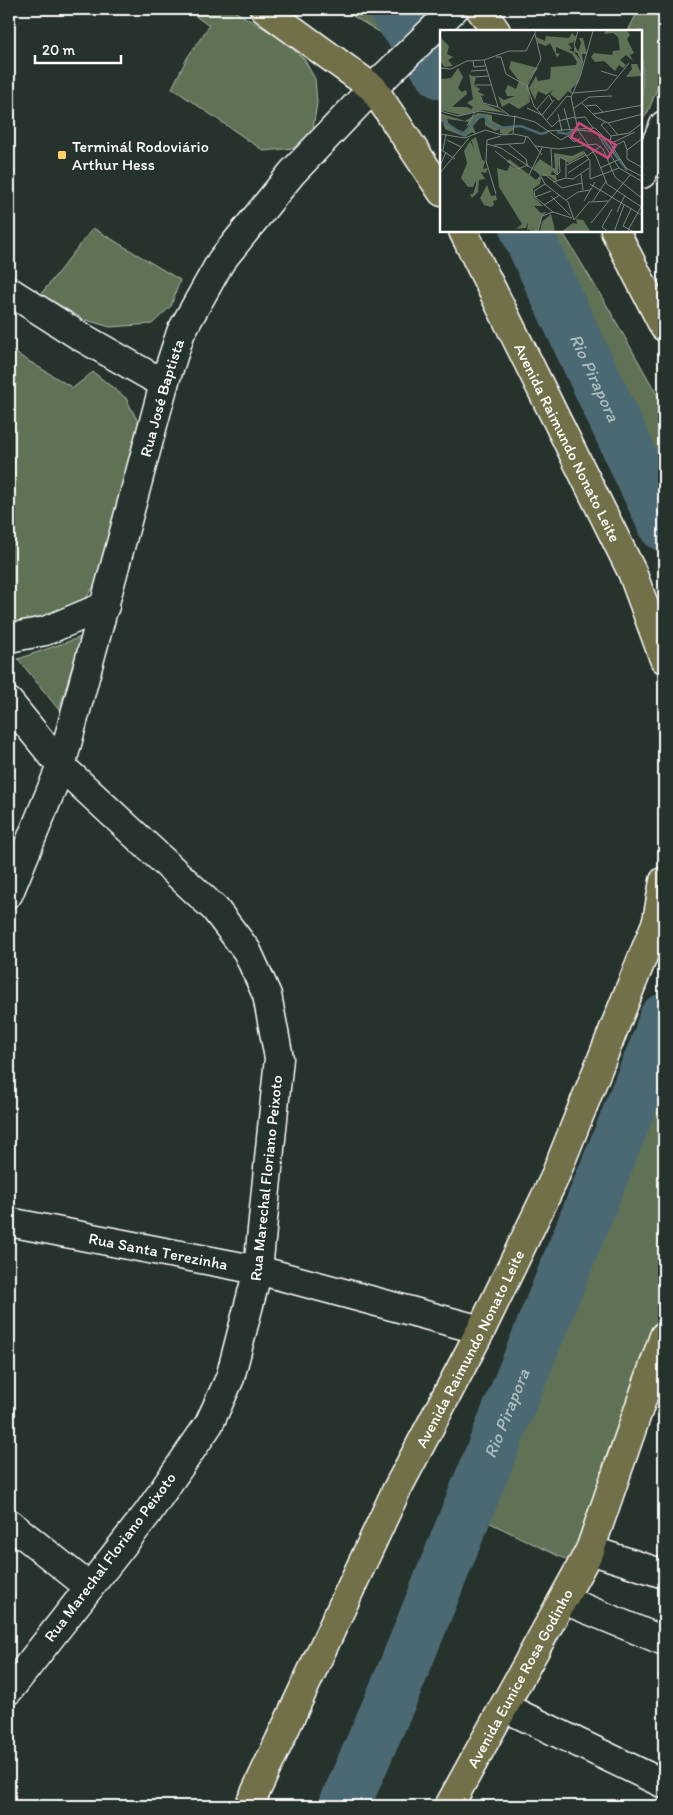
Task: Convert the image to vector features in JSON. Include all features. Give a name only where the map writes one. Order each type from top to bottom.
[{"type":"main road","points":[[264,9],[373,88],[440,189]]},
{"type":"main road","points":[[480,9],[495,30]]},
{"type":"main road","name":"Avenida Raimundo Nonato Leite","points":[[463,232],[632,572],[664,659]]},
{"type":"main road","points":[[616,232],[664,327]]},
{"type":"main road","name":"Avenida Raimundo Nonato Leite","points":[[249,1806],[396,1491],[481,1330],[553,1181],[657,921],[664,881]]},
{"type":"main road","name":"Avenida Eunice Rosa Godinho","points":[[449,1806],[590,1550],[664,1336]]},
{"type":"street","name":"Rua José Baptista","points":[[9,893],[61,766],[164,384],[181,332],[221,261],[292,173],[408,52],[452,11]]},
{"type":"street","points":[[643,172],[664,125]]},
{"type":"street","points":[[9,291],[78,335],[164,384]]},
{"type":"street","points":[[9,638],[45,631],[105,606]]},
{"type":"street","name":"Rua Marechal Floriano Peixoto","points":[[9,702],[61,766],[215,909],[247,951],[268,995],[279,1058],[258,1270],[230,1378],[208,1424],[147,1514],[9,1690]]},
{"type":"street","name":"Rua Santa Terezinha","points":[[9,1222],[258,1270],[481,1330]]},
{"type":"street","points":[[9,1524],[89,1587]]},
{"type":"street","points":[[590,1550],[664,1574]]},
{"type":"street","points":[[564,1600],[664,1641]]},
{"type":"street","points":[[504,1707],[664,1784]]},
{"type":"green space","points":[[186,9],[231,9],[280,38],[304,59],[315,79],[317,103],[312,135],[293,148],[264,151],[172,88],[187,58],[209,26]]},
{"type":"green space","points":[[341,9],[386,9],[391,39]]},
{"type":"green space","points":[[639,9],[664,9],[664,72],[647,114],[643,119],[643,30],[628,30]]},
{"type":"green space","points":[[93,228],[180,280],[171,306],[152,324],[110,327],[83,319],[41,294]]},
{"type":"green space","points":[[504,232],[563,232],[609,309],[664,407],[664,560],[638,502]]},
{"type":"green space","points":[[9,349],[73,388],[93,372],[126,398],[142,430],[96,582],[80,609],[9,633]]},
{"type":"green space","points":[[81,637],[59,710],[18,659]]},
{"type":"green space","points":[[664,999],[664,1305],[603,1464],[596,1512],[573,1563],[484,1520],[629,1143]]},
{"type":"waterway","name":"Rio Pirapora","points":[[394,9],[440,71]]},
{"type":"waterway","name":"Rio Pirapora","points":[[526,232],[664,526]]},
{"type":"waterway","name":"Rio Pirapora","points":[[344,1806],[398,1683],[659,1036],[664,1019]]},
{"type":"place","name":"Terminál Rodoviário Arthur Hess","points":[[62,155]]}]
